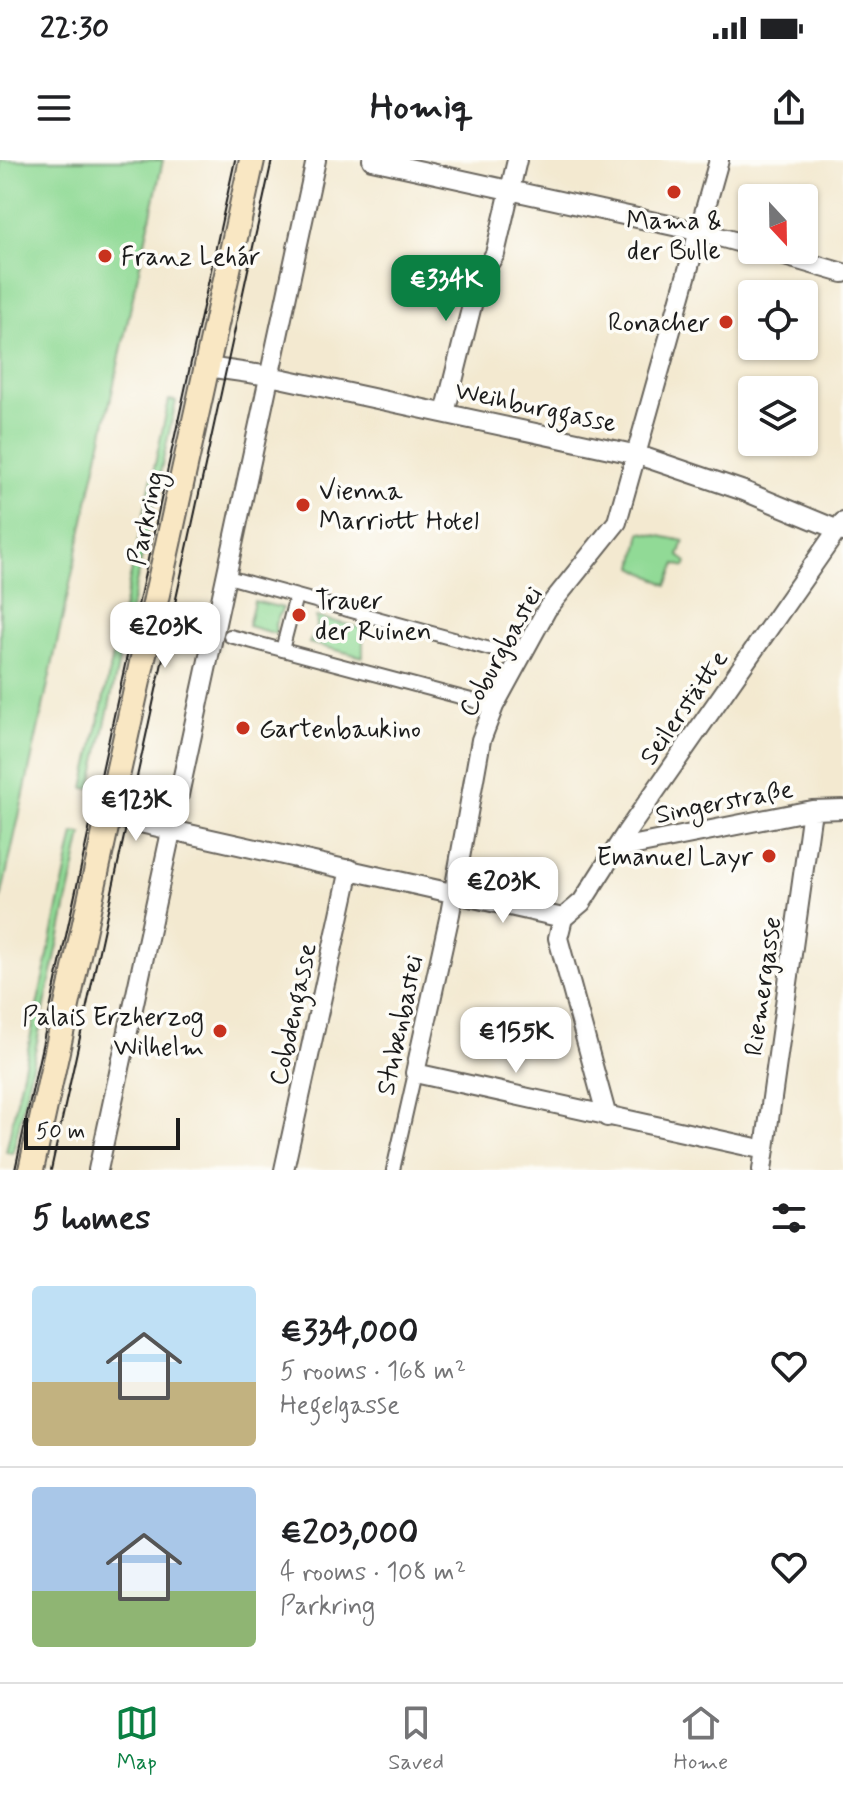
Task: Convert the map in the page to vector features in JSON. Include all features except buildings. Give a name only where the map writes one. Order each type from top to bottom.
[{"type":"main road","name":"Parkring","points":[[31,1170],[252,160]]},
{"type":"street","points":[[98,1170],[316,160]]},
{"type":"street","points":[[372,160],[738,242]]},
{"type":"street","points":[[445,413],[478,281],[495,254],[517,160]]},
{"type":"street","name":"Coburgbastei","points":[[454,891],[481,740],[494,706],[547,609],[617,522],[719,160]]},
{"type":"street","points":[[812,264],[843,273]]},
{"type":"street","name":"Weihburggasse","points":[[207,367],[270,376],[638,455],[842,528]]},
{"type":"street","name":"Seilerstätte","points":[[563,918],[582,902],[842,528]]},
{"type":"street","points":[[228,577],[519,657]]},
{"type":"street","points":[[282,650],[296,596]]},
{"type":"street","points":[[230,636],[494,706]]},
{"type":"street","name":"Singerstraße","points":[[616,849],[812,810],[843,809]]},
{"type":"street","name":"Riemergasse","points":[[762,1170],[812,810]]},
{"type":"street","points":[[109,816],[454,891],[563,918],[558,938],[607,1117]]},
{"type":"street","name":"Cobdengasse","points":[[284,1170],[350,869]]},
{"type":"street","name":"Stubenbastei","points":[[393,1170],[454,891]]},
{"type":"street","points":[[415,1073],[765,1150]]},
{"type":"green space","points":[[0,160],[163,160],[0,903]]},
{"type":"green space","points":[[169,400],[176,401],[91,789],[84,788]]},
{"type":"green space","points":[[641,532],[684,541],[679,556],[687,562],[685,567],[676,564],[667,585],[634,567]]},
{"type":"green space","points":[[254,601],[283,608],[275,624],[276,634],[248,626]]},
{"type":"green space","points":[[316,617],[370,630],[363,640],[363,657],[309,643],[317,628]]},
{"type":"green space","points":[[74,833],[82,834],[13,1153],[6,1152]]},
{"type":"tram line","points":[[15,1170],[235,160]]},
{"type":"tram line","points":[[51,1170],[272,160]]},
{"type":"place","name":"Mama & der Bulle","points":[[674,192]]},
{"type":"place","name":"Franz Lehár","points":[[105,256]]},
{"type":"place","name":"Ronacher","points":[[726,322]]},
{"type":"place","name":"Vienna Marriott Hotel","points":[[303,505]]},
{"type":"place","name":"Trauer der Ruinen","points":[[299,615]]},
{"type":"place","name":"Gartenbaukino","points":[[243,728]]},
{"type":"place","name":"Emanuel Layr","points":[[769,856]]},
{"type":"place","name":"Palais Erzherzog Wilhelm","points":[[220,1031]]}]
